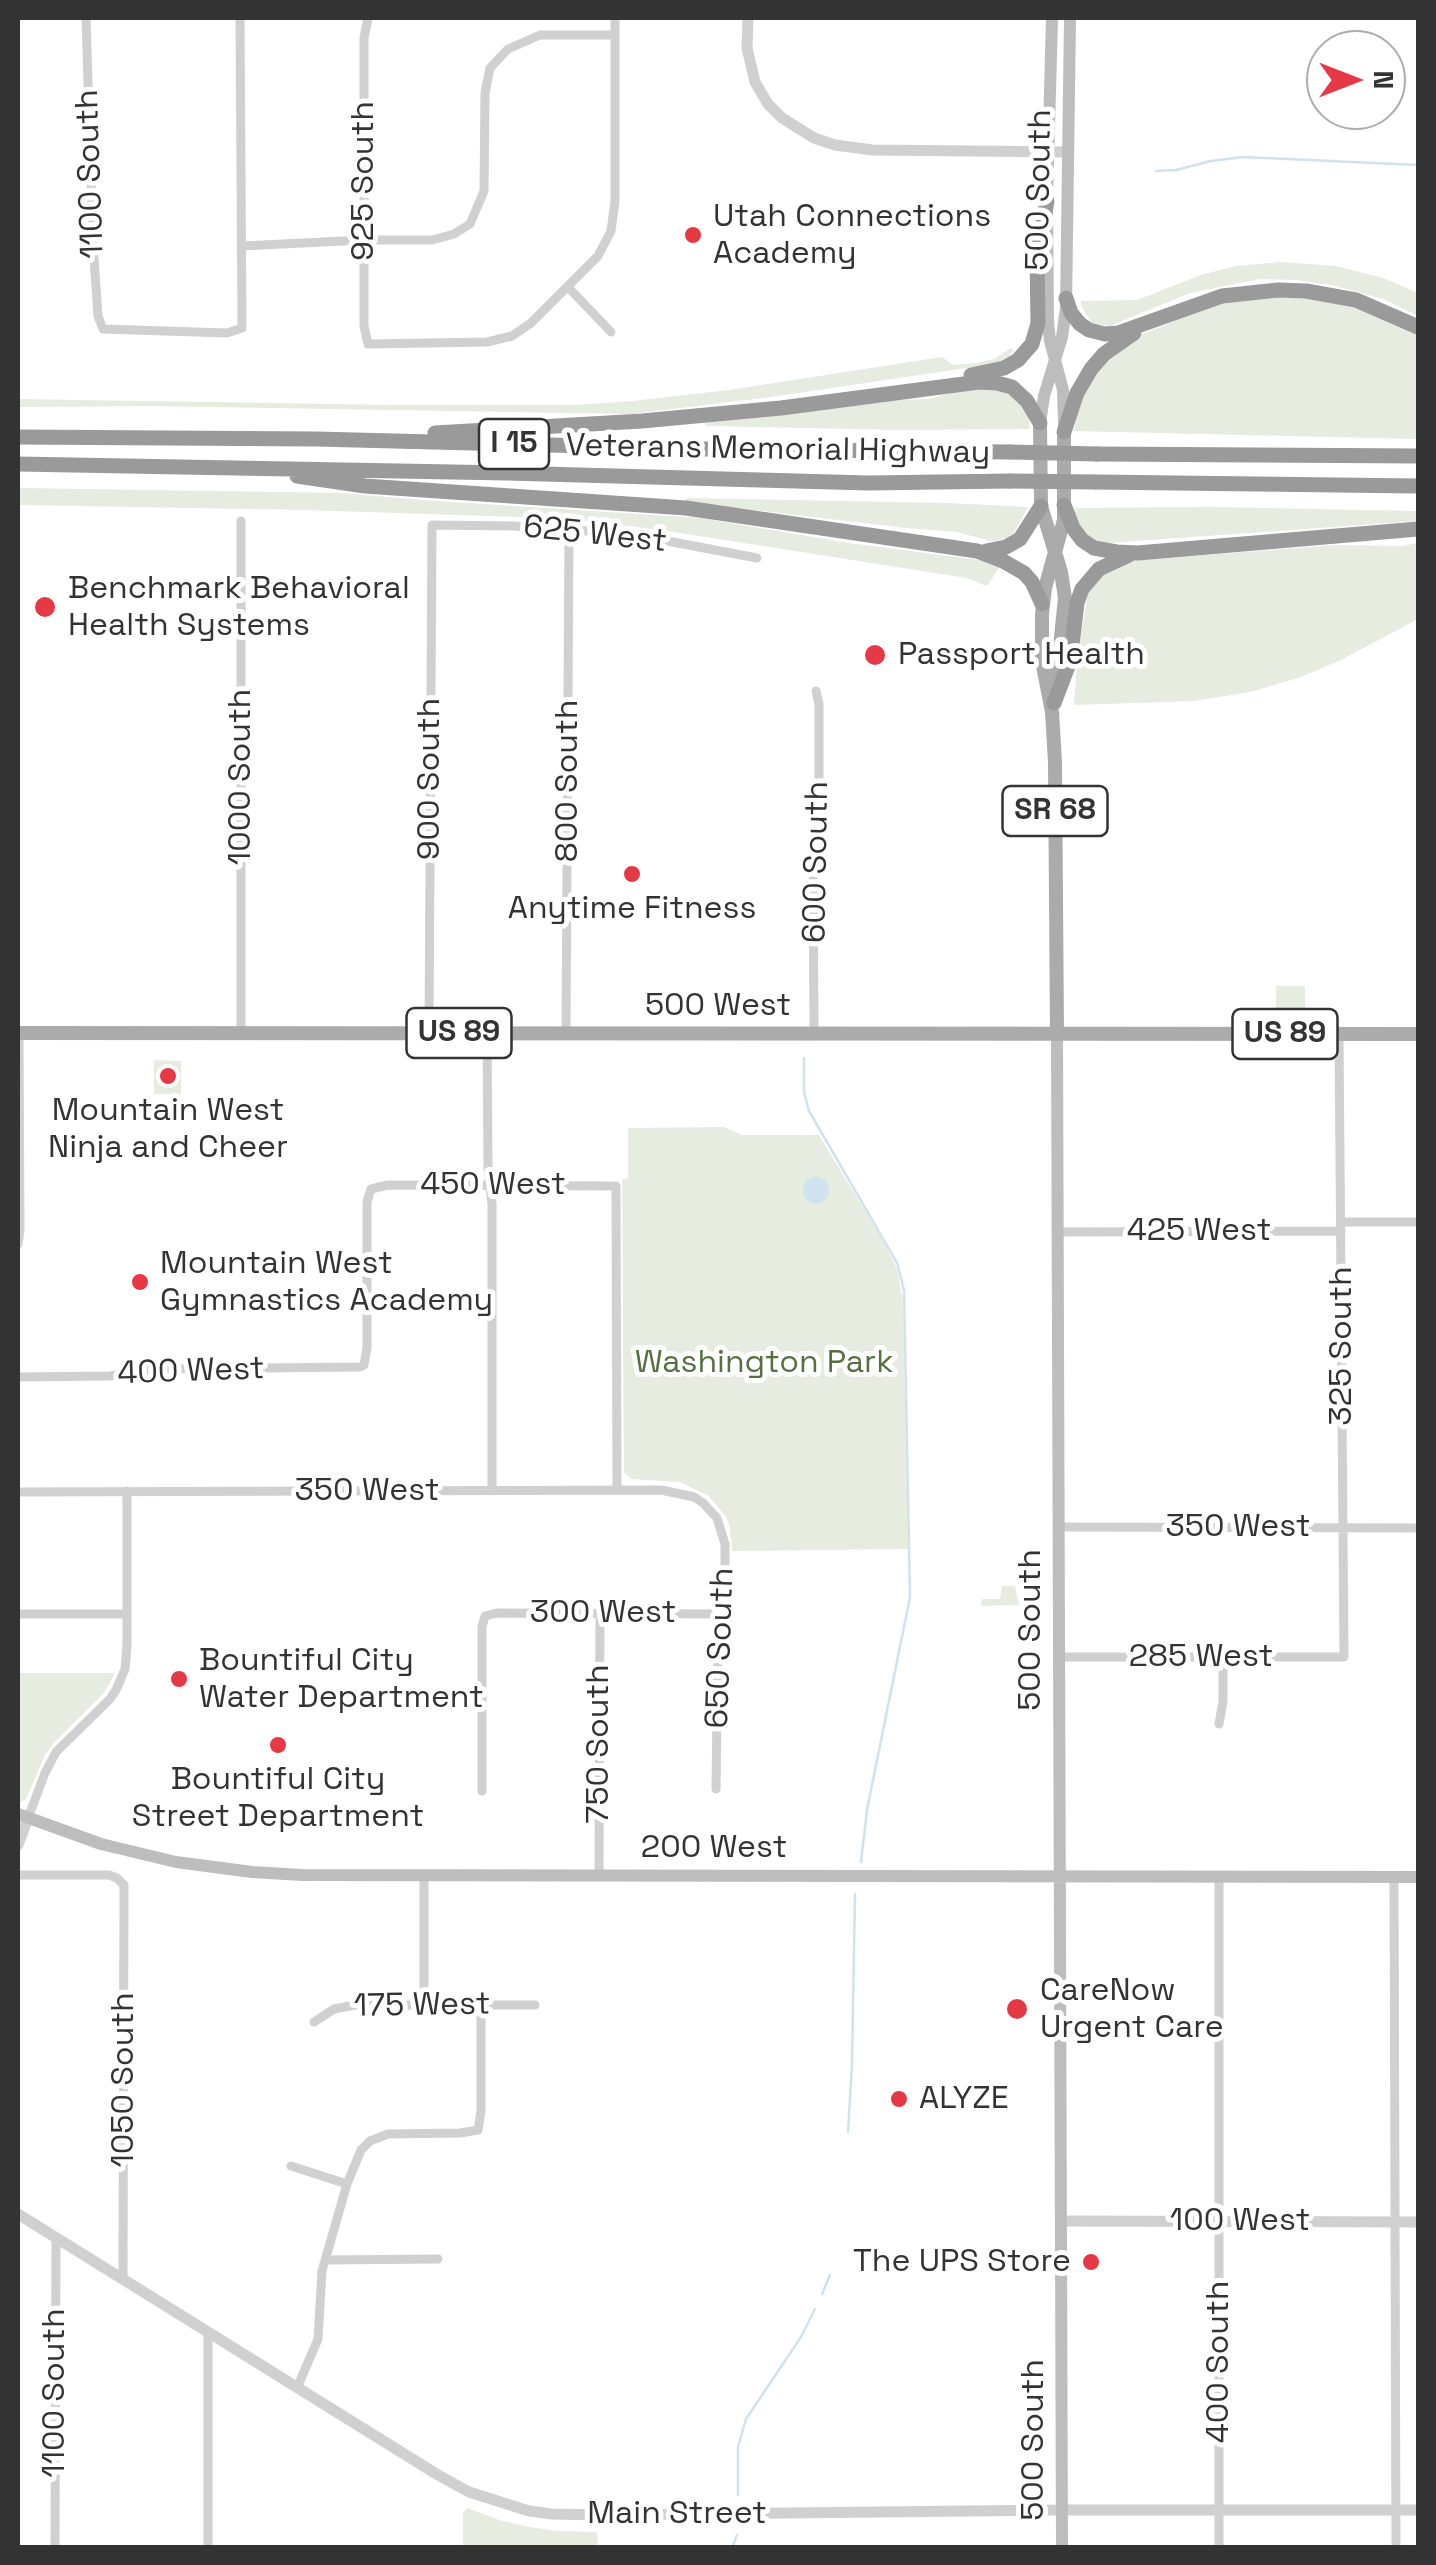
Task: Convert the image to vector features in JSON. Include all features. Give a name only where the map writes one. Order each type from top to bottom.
[{"type":"highway","points":[[919,388],[1004,368],[1027,350],[1037,329],[1037,255],[1047,201]]},
{"type":"highway","points":[[1066,298],[1080,324],[1100,334],[1118,333],[1238,293],[1292,290],[1356,300],[1418,327]]},
{"type":"highway","points":[[1064,432],[1077,393],[1098,361],[1120,341],[1168,315]]},
{"type":"highway","points":[[316,439],[642,421],[782,408],[979,382],[1012,388],[1027,401],[1040,424]]},
{"type":"highway","name":"Veterans Memorial Highway","points":[[18,436],[706,449],[1418,456]]},
{"type":"highway","name":"Veterans Memorial Highway","points":[[18,464],[868,484],[1010,481],[1418,486]]},
{"type":"highway","points":[[234,467],[364,486],[686,508],[976,551],[1004,560],[1024,573],[1042,604]]},
{"type":"highway","points":[[1064,505],[1073,528],[1088,544],[1101,550],[1138,552],[1418,528]]},
{"type":"highway","points":[[976,551],[1014,544],[1041,506]]},
{"type":"highway","points":[[1053,707],[1070,661],[1082,590],[1099,569],[1138,552]]},
{"type":"main road","name":"500 South","points":[[1052,18],[1048,322],[1063,390],[1064,432],[1062,529],[1042,604],[1042,662],[1053,707]]},
{"type":"main road","name":"500 South","points":[[1062,2548],[1053,707],[1065,606],[1063,581],[1041,506],[1040,424],[1064,327],[1070,18]]},
{"type":"main road","name":"500 West","points":[[18,1033],[1418,1034]]},
{"type":"main road","name":"200 West","points":[[23,1816],[101,1844],[211,1868],[302,1875],[1418,1877]]},
{"type":"street","name":"1100 South","points":[[86,18],[94,262],[98,316],[103,329],[227,334],[242,328],[242,246]]},
{"type":"street","points":[[240,18],[242,246],[432,240],[454,234],[470,224],[484,192],[485,93],[490,68],[508,49],[540,35],[615,35]]},
{"type":"street","name":"925 South","points":[[368,18],[364,38],[364,326],[368,344],[487,342],[512,336],[568,287]]},
{"type":"street","points":[[610,332],[568,287],[598,256],[611,230],[615,201],[615,18]]},
{"type":"street","points":[[748,18],[747,48],[755,82],[768,104],[794,128],[832,144],[873,150],[1067,152]]},
{"type":"street","name":"1000 South","points":[[241,521],[241,1033]]},
{"type":"street","name":"625 West","points":[[432,525],[569,529],[662,540],[758,558]]},
{"type":"street","name":"900 South","points":[[429,1033],[432,525]]},
{"type":"street","name":"800 South","points":[[566,1033],[569,529]]},
{"type":"street","name":"600 South","points":[[814,1034],[813,835],[819,783],[816,691]]},
{"type":"street","points":[[18,1033],[18,1244]]},
{"type":"street","points":[[488,1033],[492,1491]]},
{"type":"street","name":"325 South","points":[[1339,1034],[1344,1657]]},
{"type":"street","name":"450 West","points":[[364,1365],[368,1348],[371,1189],[388,1185],[616,1186],[617,1490]]},
{"type":"street","name":"425 West","points":[[1057,1232],[1418,1222]]},
{"type":"street","name":"400 West","points":[[18,1376],[109,1376],[162,1369],[348,1369],[364,1365]]},
{"type":"street","name":"350 West","points":[[18,1492],[673,1490],[694,1497],[711,1510]]},
{"type":"street","points":[[18,1845],[23,1816],[56,1752],[110,1699],[121,1680],[126,1657],[127,1491]]},
{"type":"street","name":"650 South","points":[[711,1510],[724,1544],[725,1595],[718,1629],[716,1789]]},
{"type":"street","name":"350 West","points":[[1058,1527],[1418,1528]]},
{"type":"street","name":"300 West","points":[[482,1791],[485,1616],[497,1612],[721,1614]]},
{"type":"street","name":"750 South","points":[[599,1876],[600,1613]]},
{"type":"street","points":[[18,1614],[127,1614]]},
{"type":"street","name":"285 West","points":[[1058,1657],[1344,1657]]},
{"type":"street","points":[[1219,1724],[1223,1657]]},
{"type":"street","name":"1050 South","points":[[18,1874],[109,1875],[124,1886],[123,2280]]},
{"type":"street","points":[[424,1876],[424,2005]]},
{"type":"street","name":"400 South","points":[[1219,1877],[1219,2548]]},
{"type":"street","points":[[1394,1877],[1396,2548]]},
{"type":"street","points":[[296,2388],[318,2339],[325,2260],[354,2161],[376,2138],[394,2132],[478,2130],[482,2111],[481,2005]]},
{"type":"street","name":"175 West","points":[[314,2022],[345,2006],[534,2005]]},
{"type":"street","points":[[291,2166],[347,2184]]},
{"type":"street","name":"Main Street","points":[[18,2214],[454,2484],[485,2498],[529,2510],[620,2515],[1418,2510]]},
{"type":"street","name":"100 West","points":[[1061,2222],[1418,2222]]},
{"type":"street","name":"1100 South","points":[[55,2548],[56,2238]]},
{"type":"street","points":[[325,2260],[438,2259]]},
{"type":"street","points":[[208,2333],[208,2548]]},
{"type":"green space","points":[[1281,262],[1336,266],[1383,278],[1418,293],[1418,316],[1383,299],[1296,280],[1260,279],[1190,293],[1110,326],[1092,323],[1081,306],[1081,301],[1137,300],[1201,275],[1236,266]]},
{"type":"green space","points":[[1276,294],[1360,305],[1418,330],[1418,439],[1074,431],[1077,412],[1096,368],[1131,339],[1224,301]]},
{"type":"green space","points":[[1011,348],[1014,351],[1007,357],[980,366],[631,414],[18,407],[18,399],[575,405],[729,390],[942,357],[953,365],[977,363],[994,359]]},
{"type":"green space","points":[[996,386],[1018,399],[1029,418],[1030,429],[900,430],[704,423],[929,399],[971,387]]},
{"type":"green space","points":[[18,488],[343,493],[701,518],[1002,563],[987,586],[967,578],[597,522],[306,510],[18,505]]},
{"type":"green space","points":[[686,498],[1028,507],[1013,534],[994,542],[957,532],[686,502]]},
{"type":"green space","points":[[1075,508],[1418,511],[1418,521],[1108,543],[1085,533],[1074,515]]},
{"type":"green space","points":[[1418,543],[1418,619],[1341,660],[1250,692],[1194,701],[1074,705],[1088,593],[1093,580],[1129,561],[1335,545]]},
{"type":"green space","points":[[1276,986],[1305,986],[1305,1013],[1276,1012]]},
{"type":"green space","name":"Mountain West Ninja and Cheer","points":[[154,1060],[181,1061],[181,1094],[154,1094]]},
{"type":"green space","name":"Washington Park","points":[[724,1127],[742,1135],[819,1135],[897,1269],[903,1301],[908,1549],[732,1551],[726,1517],[709,1496],[680,1482],[631,1479],[624,1472],[622,1180],[628,1178],[628,1128]]},
{"type":"green space","points":[[1002,1586],[1015,1586],[1019,1605],[981,1606],[982,1599],[1000,1599]]},
{"type":"green space","points":[[18,1673],[115,1673],[104,1693],[45,1755],[26,1799],[20,1802],[18,1801]]},
{"type":"green space","points":[[467,2508],[530,2527],[597,2532],[598,2547],[463,2547],[463,2513]]},
{"type":"water","points":[[816,1177],[825,1181],[829,1190],[825,1199],[816,1203],[807,1199],[803,1190],[807,1181]]},
{"type":"waterway","points":[[1156,171],[1243,157],[1418,165]]},
{"type":"waterway","points":[[804,1058],[804,1092],[809,1111],[897,1263],[904,1290],[910,1597],[867,1810],[861,1862]]},
{"type":"waterway","points":[[848,2132],[855,1894]]},
{"type":"waterway","points":[[822,2294],[830,2275]]},
{"type":"waterway","points":[[738,2495],[738,2447],[746,2419],[801,2337],[815,2309]]},
{"type":"waterway","points":[[732,2548],[737,2535]]},
{"type":"place","name":"Utah Connections Academy","points":[[693,235]]},
{"type":"place","name":"Benchmark Behavioral Health Systems","points":[[45,607]]},
{"type":"place","name":"Passport Health","points":[[875,655]]},
{"type":"place","name":"Anytime Fitness","points":[[632,874]]},
{"type":"place","name":"Mountain West Ninja and Cheer","points":[[168,1076]]},
{"type":"place","name":"Mountain West Gymnastics Academy","points":[[140,1282]]},
{"type":"place","name":"Bountiful City Water Department","points":[[179,1679]]},
{"type":"place","name":"Bountiful City Street Department","points":[[278,1745]]},
{"type":"place","name":"CareNow Urgent Care","points":[[1017,2009]]},
{"type":"place","name":"ALYZE","points":[[899,2099]]},
{"type":"place","name":"The UPS Store","points":[[1091,2262]]}]
